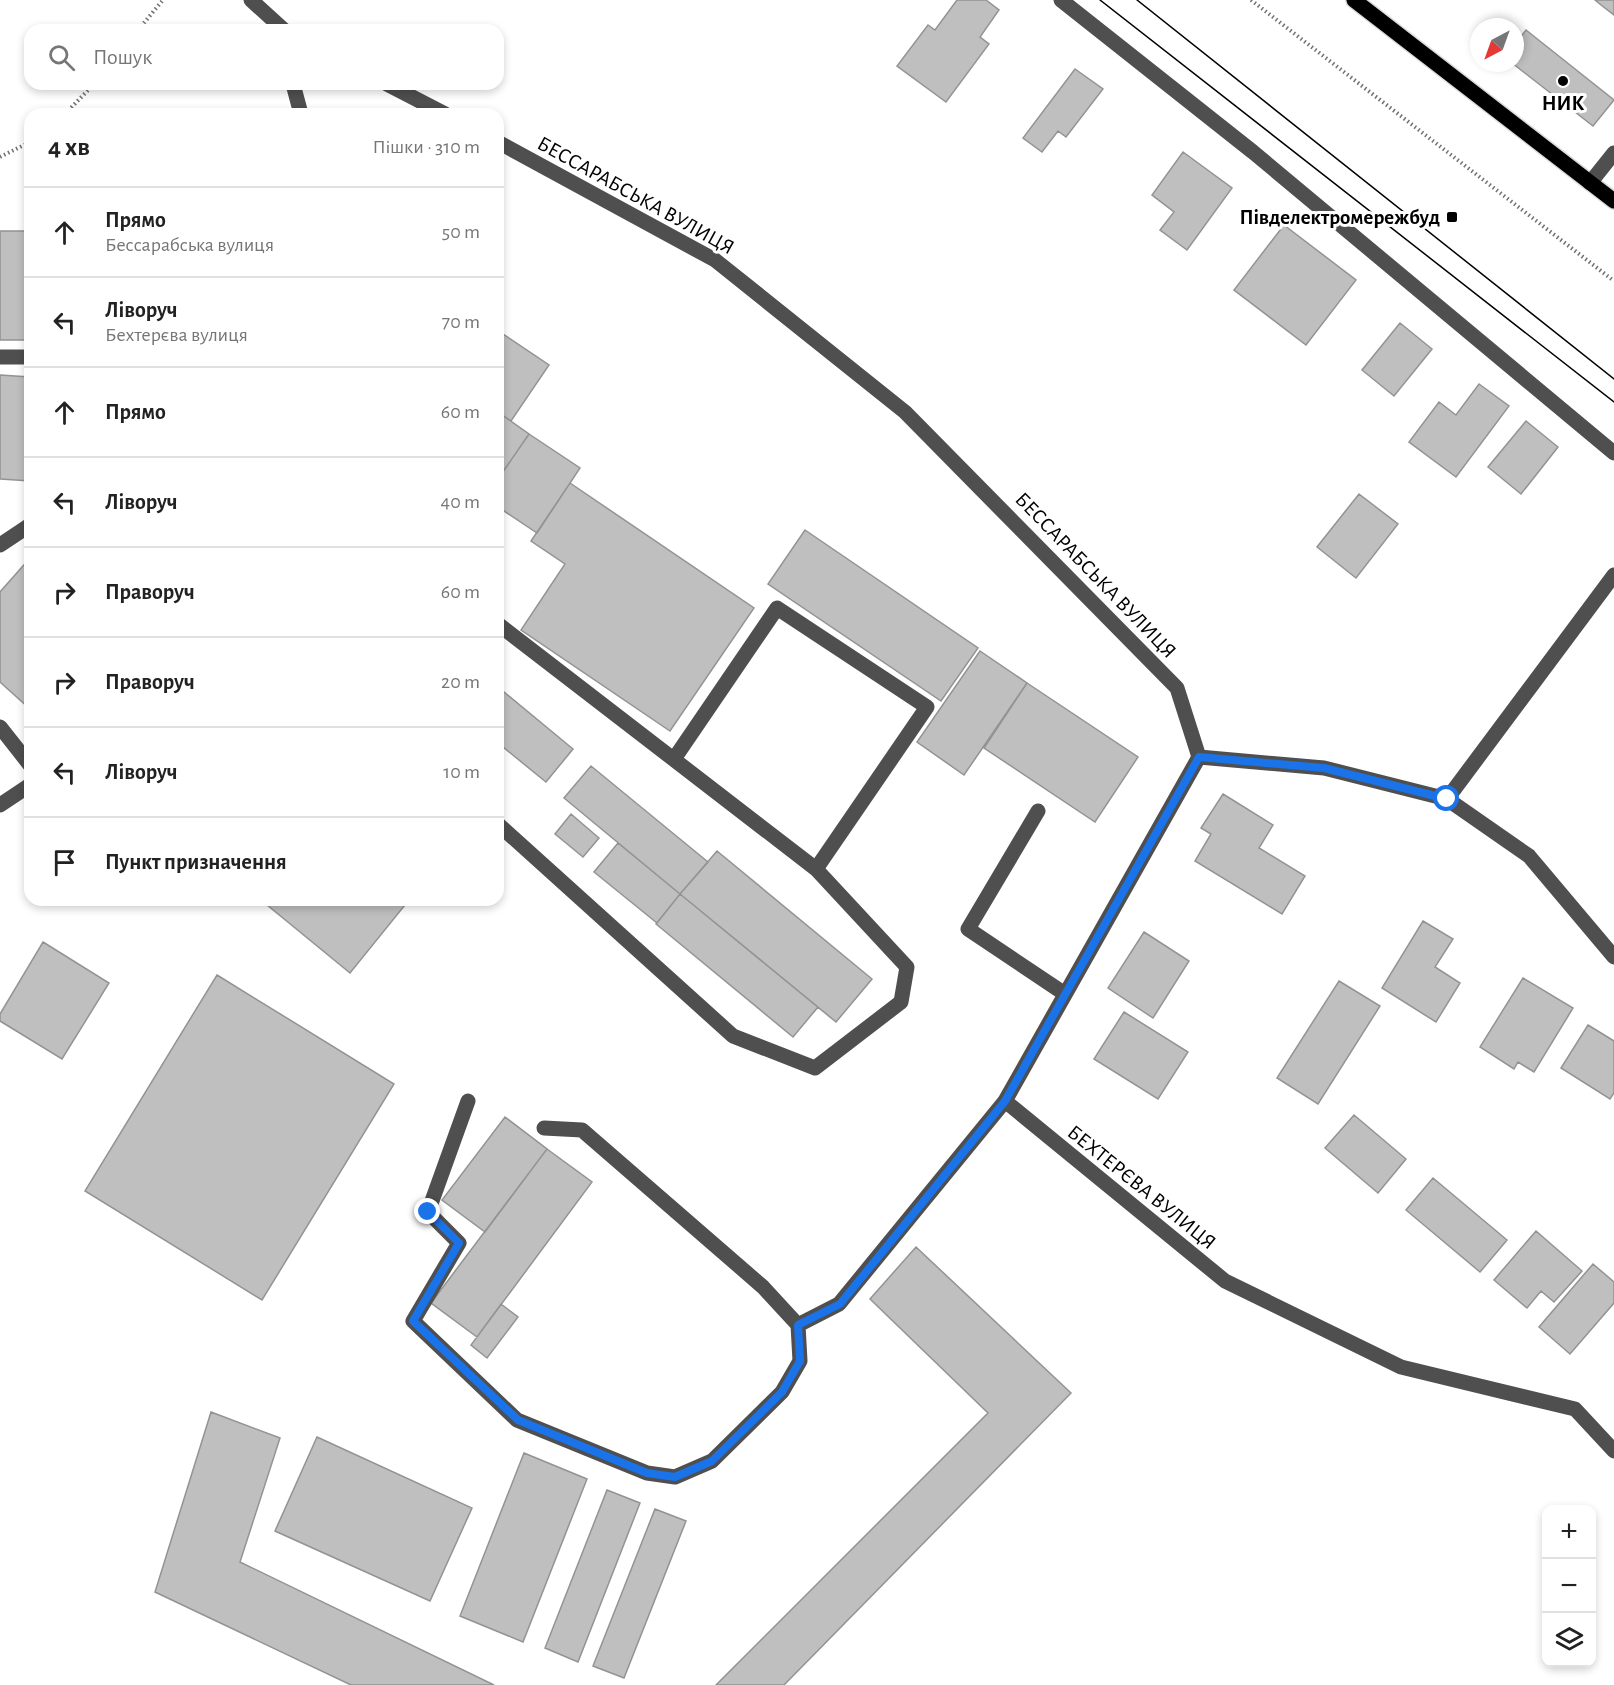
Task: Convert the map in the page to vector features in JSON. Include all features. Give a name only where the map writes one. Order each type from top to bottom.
[{"type":"main road","points":[[1354,0],[1614,201]]},
{"type":"street","points":[[251,0],[275,24]]},
{"type":"street","points":[[1061,0],[1253,152],[1614,453]]},
{"type":"street","points":[[295,90],[299,108]]},
{"type":"street","points":[[399,90],[433,108]]},
{"type":"street","name":"БЕССАРАБСЬКА ВУЛИЦЯ","points":[[504,145],[715,260],[905,412],[1177,688],[1199,757]]},
{"type":"street","points":[[1590,183],[1614,153]]},
{"type":"street","points":[[0,357],[24,357]]},
{"type":"street","points":[[0,545],[24,529]]},
{"type":"street","points":[[1447,799],[1614,575]]},
{"type":"street","points":[[674,759],[777,608],[927,707],[816,869]]},
{"type":"street","points":[[504,629],[816,869],[907,967],[901,1002],[815,1068],[733,1036],[504,829]]},
{"type":"street","points":[[0,727],[24,757]]},
{"type":"street","points":[[798,1325],[840,1304],[1005,1101],[1199,757],[1324,768],[1447,799],[1528,856],[1614,957]]},
{"type":"street","points":[[0,805],[24,789]]},
{"type":"street","points":[[1038,812],[969,929],[1065,994]]},
{"type":"street","points":[[468,1101],[428,1212],[459,1243],[413,1321],[518,1420],[647,1473],[675,1477],[712,1461],[782,1392],[800,1361],[798,1325],[763,1287],[582,1130],[544,1128]]},
{"type":"street","name":"БЕХТЕРЄВА ВУЛИЦЯ","points":[[1005,1101],[1225,1281],[1401,1367],[1575,1409],[1614,1451]]},
{"type":"path","points":[[143,24],[163,0]]},
{"type":"path","points":[[1251,0],[1614,281]]},
{"type":"path","points":[[71,108],[88,90]]},
{"type":"path","points":[[0,157],[24,145]]},
{"type":"building","points":[[957,0],[986,0],[999,10],[980,37],[989,44],[946,102],[897,66],[928,25],[935,30]]},
{"type":"building","points":[[1595,0],[1614,0],[1614,15],[1601,5]]},
{"type":"building","name":"НИК","points":[[1526,30],[1614,100],[1593,126],[1524,72],[1524,33]]},
{"type":"building","points":[[1075,69],[1103,89],[1066,137],[1058,131],[1042,152],[1023,138]]},
{"type":"building","points":[[1183,152],[1232,188],[1187,250],[1160,230],[1174,212],[1152,195]]},
{"type":"building","points":[[1284,225],[1356,280],[1306,345],[1234,290]]},
{"type":"building","points":[[0,231],[24,231],[24,340],[0,340]]},
{"type":"building","points":[[1400,323],[1432,349],[1394,396],[1362,370]]},
{"type":"building","points":[[504,335],[549,365],[511,421],[504,416]]},
{"type":"building","points":[[0,375],[24,377],[24,481],[0,479]]},
{"type":"building","points":[[1479,384],[1509,406],[1456,477],[1409,442],[1439,402],[1456,415]]},
{"type":"building","points":[[504,416],[529,434],[504,470]]},
{"type":"building","points":[[1526,421],[1558,447],[1521,494],[1488,467]]},
{"type":"building","points":[[529,434],[580,468],[537,533],[504,511],[504,470]]},
{"type":"building","points":[[570,483],[754,608],[670,731],[521,630],[565,564],[531,541]]},
{"type":"building","points":[[1359,494],[1398,524],[1356,578],[1317,547]]},
{"type":"building","points":[[805,530],[978,648],[941,701],[768,584]]},
{"type":"building","points":[[24,565],[24,704],[0,682],[0,592]]},
{"type":"building","points":[[980,651],[1027,683],[964,775],[917,742]]},
{"type":"building","points":[[1027,683],[1138,757],[1095,822],[984,748]]},
{"type":"building","points":[[504,692],[573,749],[546,782],[504,748]]},
{"type":"building","points":[[591,766],[708,862],[680,894],[564,798]]},
{"type":"building","points":[[1223,794],[1273,825],[1259,848],[1305,876],[1282,914],[1195,861],[1211,834],[1201,828]]},
{"type":"building","points":[[571,814],[599,838],[583,857],[555,834]]},
{"type":"building","points":[[618,843],[680,894],[657,923],[594,872]]},
{"type":"building","points":[[717,851],[872,979],[836,1022],[680,894]]},
{"type":"building","points":[[680,894],[818,1007],[793,1037],[656,924]]},
{"type":"building","points":[[268,906],[404,906],[350,973]]},
{"type":"building","points":[[1423,921],[1453,939],[1435,967],[1460,983],[1436,1022],[1382,988]]},
{"type":"building","points":[[1144,932],[1189,961],[1153,1018],[1108,988]]},
{"type":"building","points":[[43,942],[109,983],[62,1059],[0,1021],[0,1014]]},
{"type":"building","points":[[217,975],[394,1084],[262,1300],[85,1191]]},
{"type":"building","points":[[1523,978],[1573,1008],[1534,1072],[1518,1062],[1514,1069],[1480,1047]]},
{"type":"building","points":[[1339,981],[1380,1006],[1318,1104],[1277,1078]]},
{"type":"building","points":[[1124,1012],[1188,1052],[1158,1099],[1094,1059]]},
{"type":"building","points":[[1588,1025],[1614,1041],[1614,1093],[1610,1099],[1561,1068]]},
{"type":"building","points":[[1354,1115],[1406,1159],[1378,1193],[1325,1148]]},
{"type":"building","points":[[505,1117],[547,1149],[485,1232],[442,1200]]},
{"type":"building","points":[[547,1149],[592,1182],[477,1337],[431,1303]]},
{"type":"building","points":[[1433,1178],[1507,1240],[1480,1272],[1406,1210]]},
{"type":"building","points":[[1536,1231],[1582,1271],[1554,1302],[1541,1291],[1527,1308],[1494,1280]]},
{"type":"building","points":[[916,1247],[1071,1393],[784,1685],[716,1685],[988,1413],[870,1299]]},
{"type":"building","points":[[1593,1264],[1614,1282],[1614,1303],[1570,1354],[1539,1327]]},
{"type":"building","points":[[501,1304],[518,1317],[487,1358],[471,1345]]},
{"type":"building","points":[[211,1412],[280,1438],[240,1562],[494,1685],[351,1685],[155,1592]]},
{"type":"building","points":[[317,1437],[472,1508],[430,1601],[275,1531]]},
{"type":"building","points":[[524,1453],[587,1479],[523,1642],[460,1616]]},
{"type":"building","points":[[607,1490],[640,1503],[578,1662],[545,1648]]},
{"type":"building","points":[[655,1509],[686,1521],[624,1678],[593,1666]]},
{"type":"tram line","points":[[1100,0],[1614,402]]},
{"type":"tram line","points":[[1137,0],[1614,379]]},
{"type":"place","name":"НИК","points":[[1563,81]]},
{"type":"place","name":"Півделектромережбуд","points":[[1452,217]]},
{"type":"route","points":[[428,1212],[459,1243],[413,1321],[518,1420],[647,1473],[675,1477],[712,1461],[782,1392],[800,1361],[798,1325],[840,1304],[1005,1101],[1199,757],[1324,768],[1447,799]]}]
